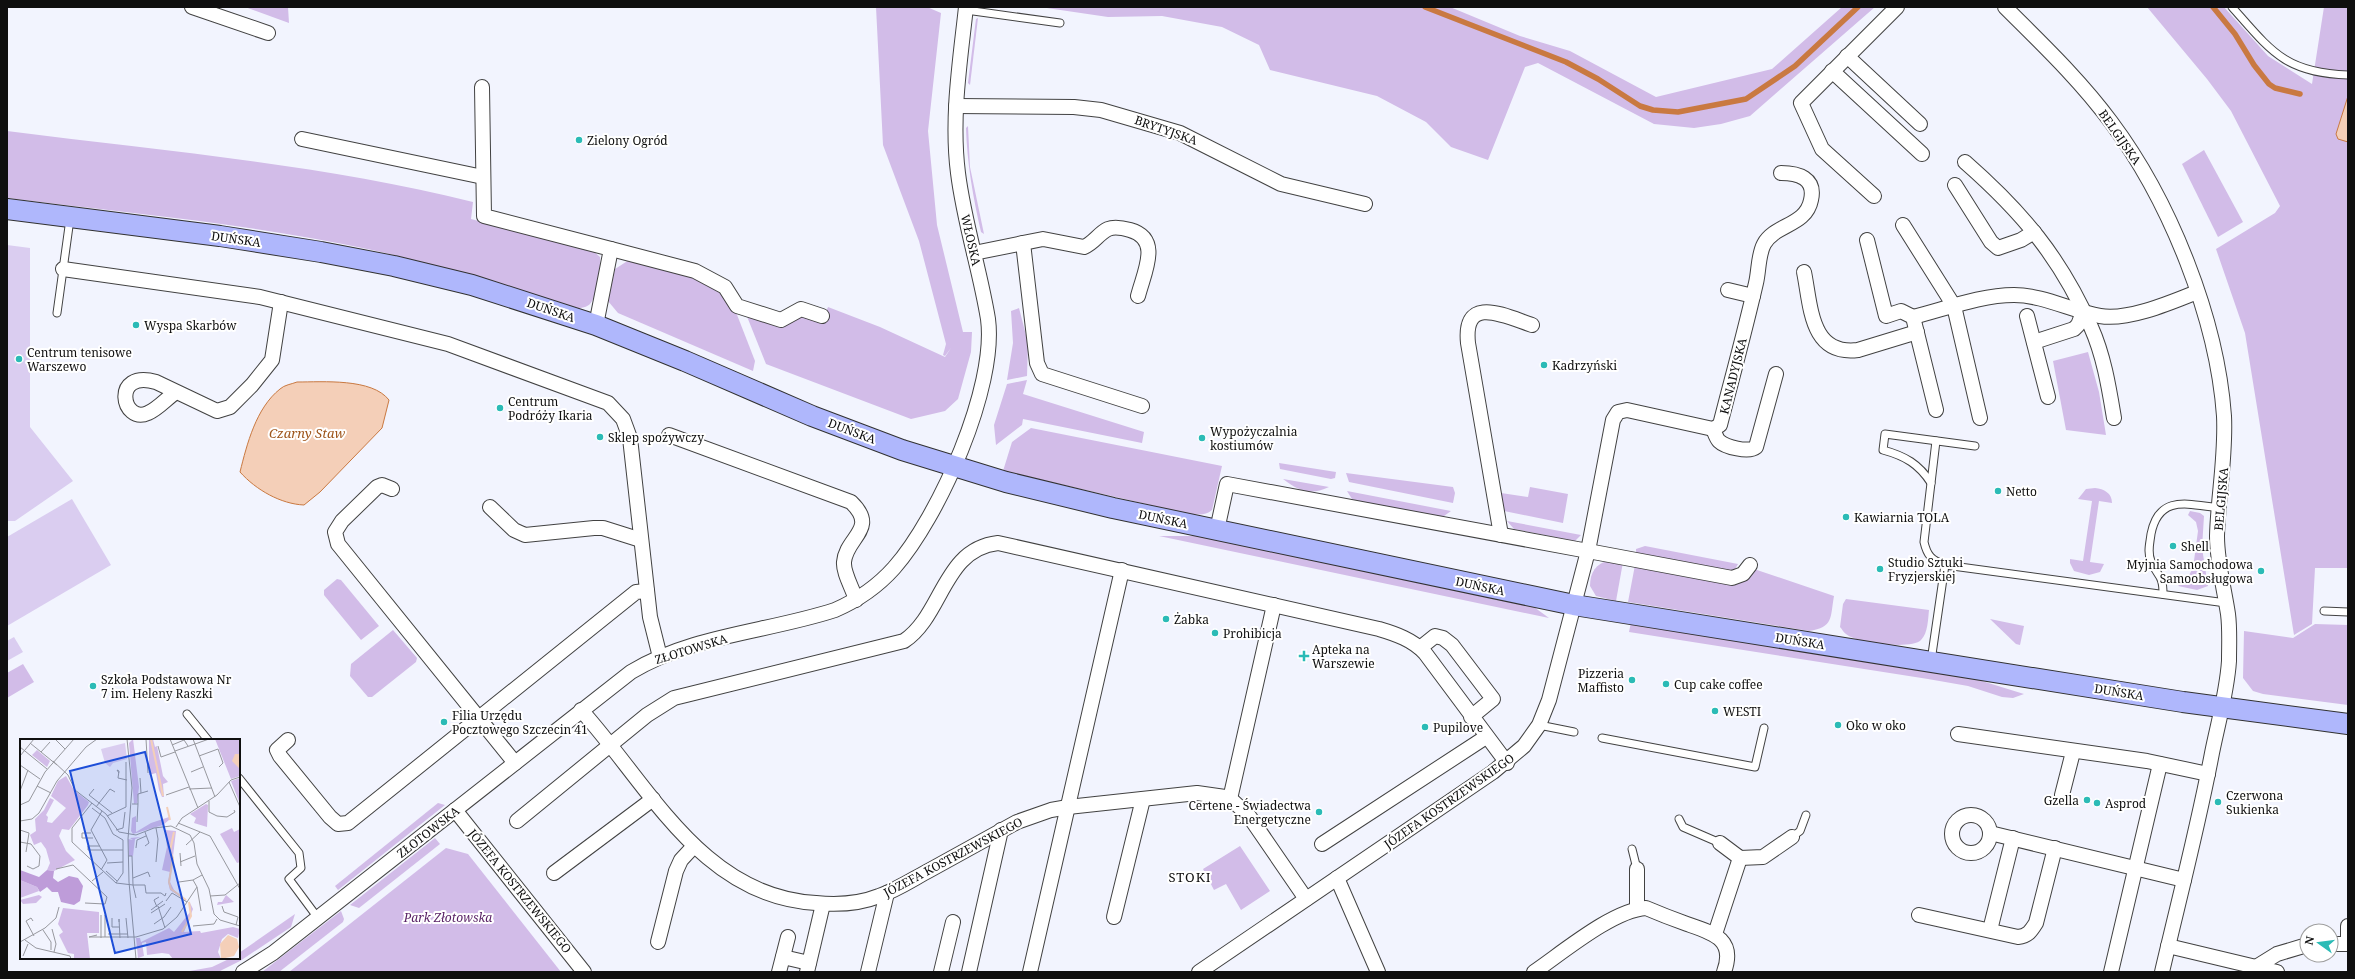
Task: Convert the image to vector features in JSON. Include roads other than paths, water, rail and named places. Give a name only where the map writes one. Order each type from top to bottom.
[{"type":"street","points":[[192,7],[268,33]]},
{"type":"street","points":[[1874,196],[1822,149],[1801,103],[1897,7]]},
{"type":"street","name":"BELGIJSKA","points":[[2005,7],[2053,53],[2122,137],[2161,206],[2179,243],[2197,292],[2210,335],[2222,402],[2224,454],[2218,551],[2229,628],[2229,660],[2222,708],[2208,774],[2162,972]]},
{"type":"street","name":"WŁOSKA","points":[[953,466],[978,402],[988,362],[990,332],[958,172],[956,106],[966,8]]},
{"type":"street","points":[[1847,56],[1920,124]]},
{"type":"street","points":[[1832,71],[1922,154]]},
{"type":"street","points":[[482,87],[484,216],[695,271],[724,287],[737,306],[781,320],[801,309],[822,316]]},
{"type":"street","name":"BRYTYJSKA","points":[[956,106],[1074,107],[1101,110],[1180,133],[1281,184],[1365,204]]},
{"type":"street","points":[[302,139],[483,177]]},
{"type":"street","points":[[1965,162],[2001,196],[2034,232],[2062,269],[2075,292],[2091,327],[2100,352],[2114,418]]},
{"type":"street","name":"KANADYJSKA","points":[[1588,551],[1608,443],[1613,420],[1618,412],[1627,410],[1713,429],[1720,425],[1753,296],[1764,244],[1778,232],[1799,220],[1807,211],[1812,199],[1807,179],[1801,175],[1781,173]]},
{"type":"street","points":[[1955,185],[1991,242],[1998,248],[2021,240],[2034,232]]},
{"type":"street","name":"DUŃSKA","points":[[7,209],[220,236],[387,264],[513,297],[596,325],[820,418],[953,466],[1053,494],[1574,605],[2222,708],[2348,724]]},
{"type":"street","points":[[1903,225],[1954,306],[1980,418]]},
{"type":"street","points":[[974,253],[1043,239],[1053,239],[1084,247],[1109,229],[1115,228],[1138,232],[1145,237],[1149,248],[1138,296]]},
{"type":"street","points":[[1867,240],[1886,316],[1900,311],[1913,317],[1954,306],[2006,295],[2024,296],[2101,317],[2118,317],[2152,308],[2197,292]]},
{"type":"street","points":[[1023,243],[1037,364],[1042,374],[1142,406]]},
{"type":"street","points":[[596,325],[611,249]]},
{"type":"street","points":[[63,269],[260,297],[281,302],[448,344],[608,403],[623,419],[630,438],[650,617],[660,657]]},
{"type":"street","points":[[1804,272],[1818,333],[1831,346],[1848,351],[1858,350],[1917,332]]},
{"type":"street","points":[[1728,290],[1753,296]]},
{"type":"street","points":[[176,392],[217,411],[230,407],[252,385],[272,360],[281,302]]},
{"type":"street","points":[[1501,535],[1468,343],[1468,328],[1470,322],[1477,314],[1487,312],[1532,325]]},
{"type":"street","points":[[2034,342],[2074,329],[2078,325],[2083,312]]},
{"type":"street","points":[[2027,316],[2048,397]]},
{"type":"street","points":[[1913,317],[1936,410]]},
{"type":"street","points":[[1713,429],[1716,437],[1723,444],[1750,450],[1756,447],[1776,374]]},
{"type":"street","points":[[669,435],[851,502],[861,515],[862,529],[848,550],[844,564],[856,600]]},
{"type":"street","name":"ZŁOTOWSKA","points":[[243,972],[262,962],[620,680],[660,657],[690,646],[817,616],[856,600],[886,577],[900,561],[929,517],[953,466]]},
{"type":"street","points":[[1217,530],[1226,484],[1732,578],[1743,574],[1750,564]]},
{"type":"street","points":[[392,489],[382,485],[377,488],[337,526],[335,532],[336,539],[515,763]]},
{"type":"street","points":[[490,507],[514,530],[525,535],[603,528],[641,540]]},
{"type":"street","points":[[517,821],[659,706],[684,694],[904,641],[916,631],[962,559],[979,548],[998,544],[1012,545],[1389,632],[1420,648],[1470,717],[1506,763]]},
{"type":"street","name":"JÓZEFA KOSTRZEWSKIEGO","points":[[1198,972],[1506,763],[1524,746],[1539,726],[1549,700],[1588,551]]},
{"type":"street","points":[[1030,972],[1122,570]]},
{"type":"street","points":[[288,740],[277,750],[280,756],[330,817],[338,824],[348,823],[636,592],[647,591]]},
{"type":"street","points":[[1230,799],[1274,605]]},
{"type":"street","points":[[1420,648],[1435,636],[1447,640],[1493,699],[1470,717]]},
{"type":"street","name":"JÓZEFA KOSTRZEWSKIEGO","points":[[581,710],[611,744],[653,799],[694,846],[715,865],[748,886],[785,900],[823,904],[852,902],[887,893],[1001,830],[1033,816],[1068,807],[1197,794],[1216,795],[1230,799],[1242,808],[1257,827],[1306,900]]},
{"type":"street","points":[[1958,734],[2160,764],[2208,774]]},
{"type":"street","points":[[1322,844],[1486,737]]},
{"type":"street","points":[[2062,795],[2073,752]]},
{"type":"street","points":[[2111,972],[2160,764]]},
{"type":"street","points":[[554,873],[653,799]]},
{"type":"street","points":[[1114,917],[1143,799]]},
{"type":"street","name":"JÓZEFA KOSTRZEWSKIEGO","points":[[455,810],[584,972]]},
{"type":"street","points":[[969,972],[1001,830]]},
{"type":"street","points":[[1720,842],[1740,858],[1763,857],[1792,837]]},
{"type":"street","points":[[1988,839],[2011,845],[2055,848],[2184,880]]},
{"type":"street","points":[[1990,930],[2011,845]]},
{"type":"street","points":[[658,942],[676,872],[681,860],[694,846]]},
{"type":"street","points":[[1919,915],[2018,937],[2025,936],[2032,931],[2036,923],[2055,848]]},
{"type":"street","points":[[1715,934],[1740,858]]},
{"type":"street","points":[[1637,869],[1637,909]]},
{"type":"street","points":[[1337,878],[1378,972]]},
{"type":"street","points":[[868,972],[887,893]]},
{"type":"street","points":[[783,957],[808,967],[823,904]]},
{"type":"street","points":[[1534,972],[1616,917],[1637,909],[1646,908],[1715,934],[1727,949],[1724,972]]},
{"type":"street","points":[[941,972],[953,922]]},
{"type":"street","points":[[2348,926],[2348,940]]},
{"type":"street","points":[[779,972],[788,937]]},
{"type":"street","points":[[2168,946],[2277,972]]},
{"type":"street","points":[[2256,967],[2277,954],[2299,947]]},
{"type":"lane","points":[[2232,7],[2272,51],[2292,64],[2306,70],[2348,75]]},
{"type":"lane","points":[[966,8],[1060,23]]},
{"type":"lane","points":[[56,313],[70,217]]},
{"type":"lane","points":[[1931,483],[1924,472],[1910,460],[1883,450],[1885,434],[1975,446]]},
{"type":"lane","points":[[1936,441],[1924,542],[1929,557],[1945,565],[2226,603]]},
{"type":"lane","points":[[2163,594],[2163,581],[2151,562],[2149,553],[2152,532],[2162,511],[2169,505],[2181,503],[2220,508]]},
{"type":"lane","points":[[1931,662],[1945,565]]},
{"type":"lane","points":[[2324,611],[2348,612]]},
{"type":"lane","points":[[187,714],[207,739]]},
{"type":"lane","points":[[1539,726],[1574,732]]},
{"type":"lane","points":[[1602,738],[1755,767],[1764,728]]},
{"type":"lane","points":[[240,779],[299,853],[301,868],[289,879],[318,918]]},
{"type":"lane","points":[[1792,837],[1800,831],[1806,815]]},
{"type":"lane","points":[[1679,819],[1683,827],[1720,842]]},
{"type":"lane","points":[[1632,849],[1637,869]]},
{"type":"water","points":[[2348,96],[2348,142],[2338,139],[2336,134]]},
{"type":"water","name":"Czarny Staw","points":[[297,382],[333,382],[359,385],[371,388],[381,393],[389,400],[382,428],[320,492],[304,505],[287,502],[269,495],[246,479],[240,472],[249,438],[265,406],[282,388]]},
{"type":"waterway","points":[[1425,7],[1566,62],[1598,79],[1640,106],[1653,110],[1678,112],[1746,99],[1795,66],[1858,7]]},
{"type":"waterway","points":[[2213,7],[2235,34],[2254,65],[2269,84],[2275,88],[2300,94]]},
{"type":"place","name":"Zielony Ogród","points":[[579,140]]},
{"type":"place","name":"Wyspa Skarbów","points":[[136,325]]},
{"type":"place","name":"Centrum tenisowe Warszewo","points":[[19,359]]},
{"type":"place","name":"Kadrzyński","points":[[1544,365]]},
{"type":"place","name":"Centrum Podróży Ikaria","points":[[500,408]]},
{"type":"place","name":"Sklep spożywczy","points":[[600,437]]},
{"type":"place","name":"Wypożyczalnia kostiumów","points":[[1202,438]]},
{"type":"place","name":"Netto","points":[[1998,491]]},
{"type":"place","name":"Kawiarnia TOLA","points":[[1846,517]]},
{"type":"place","name":"Shell","points":[[2173,546]]},
{"type":"place","name":"Studio Sztuki Fryzjerskiej","points":[[1880,569]]},
{"type":"place","name":"Myjnia Samochodowa Samoobsługowa","points":[[2261,571]]},
{"type":"place","name":"Żabka","points":[[1166,619]]},
{"type":"place","name":"Prohibicja","points":[[1215,633]]},
{"type":"place","name":"Apteka na Warszewie","points":[[1304,656]]},
{"type":"place","name":"Pizzeria Maffisto","points":[[1632,680]]},
{"type":"place","name":"Cup cake coffee","points":[[1666,684]]},
{"type":"place","name":"Szkoła Podstawowa Nr 7 im. Heleny Raszki","points":[[93,686]]},
{"type":"place","name":"WESTI","points":[[1715,711]]},
{"type":"place","name":"Filia Urzędu Pocztowego Szczecin 41","points":[[444,722]]},
{"type":"place","name":"Oko w oko","points":[[1838,725]]},
{"type":"place","name":"Pupilove","points":[[1425,727]]},
{"type":"place","name":"Gzella","points":[[2087,800]]},
{"type":"place","name":"Czerwona Sukienka","points":[[2218,802]]},
{"type":"place","name":"Asprod","points":[[2097,803]]},
{"type":"place","name":"Certene - Świadectwa Energetyczne","points":[[1319,812]]},
{"type":"district","name":"STOKI","points":[[1190,877]]},
{"type":"park label","name":"Park Złotowska","points":[[448,917]]}]
